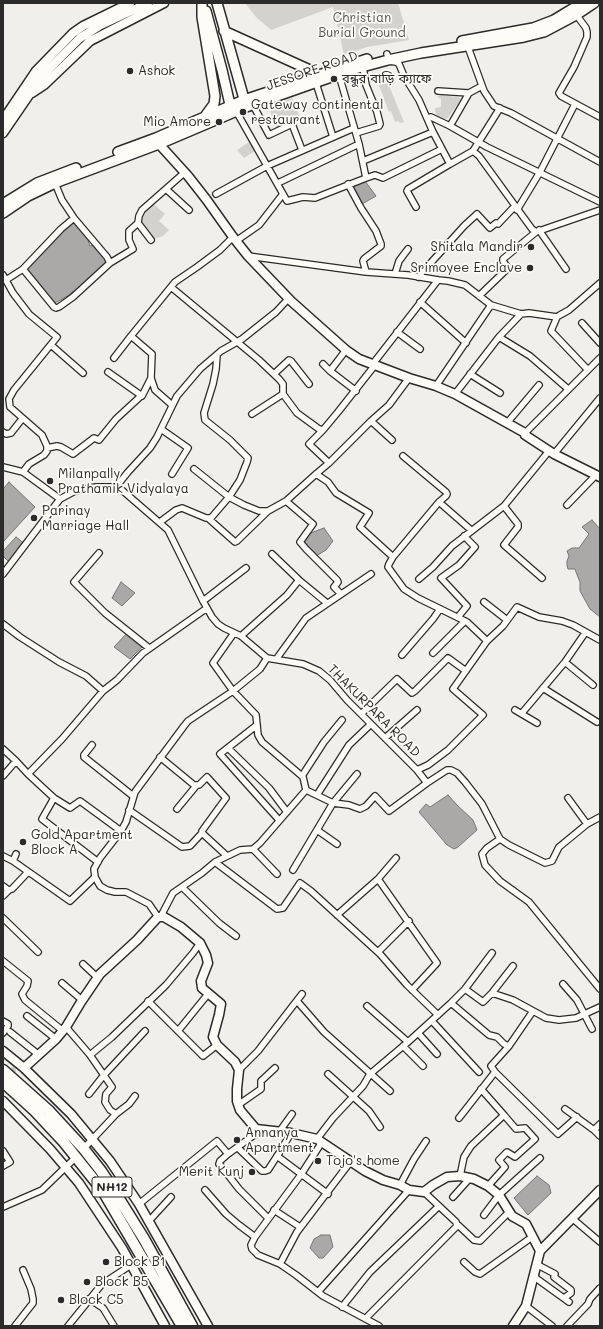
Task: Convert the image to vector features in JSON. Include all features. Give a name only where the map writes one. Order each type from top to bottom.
[{"type":"highway","name":"NH12","points":[[3,1070],[48,1110],[82,1148],[100,1171],[137,1228],[192,1326]]},
{"type":"highway","name":"NH12","points":[[3,1082],[35,1111],[63,1141],[103,1191],[182,1326]]},
{"type":"main road","points":[[202,3],[233,110]]},
{"type":"main road","points":[[202,3],[202,17],[215,96],[213,107],[205,116]]},
{"type":"main road","points":[[217,3],[224,31],[248,104]]},
{"type":"main road","name":"JESSORE ROAD","points":[[233,110],[315,80],[353,63],[468,47],[544,32],[558,25],[575,12],[582,3]]},
{"type":"main road","name":"JESSORE ROAD","points":[[315,80],[339,75],[417,48],[525,30],[575,12],[594,3]]},
{"type":"main road","points":[[224,31],[310,70],[315,80]]},
{"type":"main road","points":[[3,204],[45,179],[156,138],[205,116],[233,110]]},
{"type":"main road","points":[[3,213],[28,196],[55,183],[159,144],[233,110]]},
{"type":"street","points":[[3,120],[36,71],[73,33],[83,26],[130,3]]},
{"type":"street","points":[[3,133],[47,70],[84,34],[148,3]]},
{"type":"street","points":[[28,96],[44,85],[90,40],[164,3]]},
{"type":"street","points":[[575,12],[586,28],[587,37],[574,67],[559,93],[561,96],[600,117]]},
{"type":"street","points":[[468,47],[484,91],[494,106],[511,113],[600,162]]},
{"type":"street","points":[[388,57],[399,64],[404,76],[419,100],[433,132],[450,164]]},
{"type":"street","points":[[216,194],[267,166],[333,137],[380,126],[377,112],[366,85],[363,67]]},
{"type":"street","points":[[339,75],[359,144],[366,178]]},
{"type":"street","points":[[315,80],[333,137]]},
{"type":"street","points":[[450,126],[469,93],[482,86]]},
{"type":"street","points":[[438,91],[469,93]]},
{"type":"street","points":[[248,104],[269,135],[292,124],[302,150]]},
{"type":"street","points":[[418,277],[464,226],[477,214],[490,228],[496,223],[498,224],[516,208],[540,172],[556,138],[576,104]]},
{"type":"street","points":[[416,207],[407,191],[408,189],[473,151],[500,108]]},
{"type":"street","points":[[233,110],[278,183],[287,201],[303,197],[315,198],[348,184],[377,175],[380,178],[383,178],[442,149]]},
{"type":"street","points":[[427,118],[431,117],[450,126],[478,142],[600,202]]},
{"type":"street","points":[[363,161],[433,132]]},
{"type":"street","points":[[159,144],[188,176],[248,256],[289,298],[359,360],[455,394],[525,432],[525,435],[552,453],[598,476],[567,505]]},
{"type":"street","points":[[278,183],[359,144]]},
{"type":"street","points":[[473,151],[479,156],[532,230],[537,231],[566,268]]},
{"type":"street","points":[[23,269],[54,307],[59,307],[73,297],[110,263],[133,249],[129,231],[138,223],[142,210],[184,173]]},
{"type":"street","points":[[55,183],[62,200],[74,218],[107,257],[110,263]]},
{"type":"street","points":[[348,184],[376,231],[381,244],[381,246],[364,259],[366,272]]},
{"type":"street","points":[[166,189],[189,210]]},
{"type":"street","points":[[114,358],[130,336],[175,282],[234,239],[259,225],[283,194]]},
{"type":"street","points":[[479,296],[508,268],[503,259],[537,231],[600,210]]},
{"type":"street","points":[[23,472],[29,464],[44,455],[47,448],[42,435],[10,407],[9,399],[14,390],[57,337],[29,314],[5,278],[23,269],[61,229],[74,218]]},
{"type":"street","points":[[138,223],[151,240]]},
{"type":"street","points":[[395,274],[399,261],[408,249]]},
{"type":"street","points":[[248,256],[366,272],[448,281],[465,285],[491,305],[521,314],[529,313],[557,317]]},
{"type":"street","points":[[329,464],[309,444],[356,391],[397,332],[438,280]]},
{"type":"street","points":[[587,369],[551,331],[557,317],[569,310],[600,283]]},
{"type":"street","points":[[171,287],[274,374],[283,384],[283,394],[297,413],[322,430]]},
{"type":"street","points":[[116,487],[150,448],[172,405],[184,386],[200,369],[261,324],[289,298]]},
{"type":"street","points":[[420,302],[466,343]]},
{"type":"street","points":[[436,386],[491,305]]},
{"type":"street","points":[[455,394],[499,337],[521,314]]},
{"type":"street","points":[[582,323],[600,343]]},
{"type":"street","points":[[397,332],[420,349]]},
{"type":"street","points":[[130,336],[152,354],[151,378],[155,390],[172,405]]},
{"type":"street","points":[[499,337],[530,356],[568,389]]},
{"type":"street","points":[[51,345],[83,373]]},
{"type":"street","points":[[330,371],[346,350]]},
{"type":"street","points":[[208,519],[213,516],[229,497],[240,480],[248,458],[230,440],[204,420],[204,413],[216,369],[217,355]]},
{"type":"street","points":[[525,432],[587,369],[600,358]]},
{"type":"street","points":[[274,374],[291,360],[309,384]]},
{"type":"street","points":[[323,364],[356,391]]},
{"type":"street","points":[[108,372],[142,395]]},
{"type":"street","points":[[470,374],[500,393]]},
{"type":"street","points":[[47,448],[57,446],[73,454],[94,438],[99,440],[116,419],[142,395],[151,378]]},
{"type":"street","points":[[160,522],[176,510],[182,508],[208,519],[235,542],[237,542],[268,511],[286,501],[329,464],[371,421],[389,405],[409,378]]},
{"type":"street","points":[[507,423],[538,385]]},
{"type":"street","points":[[252,414],[283,394]]},
{"type":"street","points":[[419,579],[433,567],[452,546],[504,506],[600,398]]},
{"type":"street","points":[[3,432],[6,434],[11,433],[22,419]]},
{"type":"street","points":[[371,421],[392,440]]},
{"type":"street","points":[[161,429],[188,448],[172,474]]},
{"type":"street","points":[[403,456],[447,494],[393,557],[388,567],[404,589],[418,598],[465,621],[487,641]]},
{"type":"street","points":[[3,467],[23,472],[60,499]]},
{"type":"street","points":[[194,469],[229,497],[259,511],[268,511]]},
{"type":"street","points":[[316,474],[328,482],[336,493],[369,513],[360,527],[393,557]]},
{"type":"street","points":[[3,574],[60,499],[75,491],[96,487],[116,487],[168,530],[207,608],[218,624],[242,636],[267,658],[260,669],[233,692],[188,721],[160,757],[133,796],[126,822],[94,869],[95,877],[100,886],[107,890],[126,892],[149,904],[159,917],[168,918],[200,943],[208,963],[201,981],[202,988],[221,1004],[220,1015],[213,1037],[217,1045],[235,1062],[238,1070],[236,1095],[238,1105],[240,1110],[256,1129],[291,1133],[319,1141],[365,1171],[383,1180],[400,1185],[409,1190],[424,1192],[477,1242],[480,1241],[509,1212]]},
{"type":"street","points":[[286,501],[313,524],[300,542],[337,580],[338,582],[334,587],[341,594]]},
{"type":"street","points":[[439,502],[471,530]]},
{"type":"street","points":[[504,506],[518,524],[518,527],[504,545],[542,578]]},
{"type":"street","points":[[458,617],[467,606],[441,578],[459,566],[475,547],[464,536]]},
{"type":"street","points":[[99,553],[74,582],[105,613],[149,648]]},
{"type":"street","points":[[272,554],[299,580],[327,603]]},
{"type":"street","points":[[204,601],[246,568]]},
{"type":"street","points":[[278,658],[306,618],[371,574]]},
{"type":"street","points":[[242,636],[287,595],[299,580]]},
{"type":"street","points":[[484,602],[507,620]]},
{"type":"street","points":[[417,770],[428,765],[448,750],[483,715],[452,690],[487,641],[517,607],[539,616],[573,625],[600,640]]},
{"type":"street","points":[[28,774],[62,739],[103,691],[118,680],[149,648],[207,608]]},
{"type":"street","points":[[402,655],[433,619],[440,608]]},
{"type":"street","points":[[433,653],[465,621]]},
{"type":"street","points":[[3,624],[20,637],[59,662],[86,676],[103,691]]},
{"type":"street","points":[[234,633],[213,663],[233,692],[256,715],[258,735],[262,742],[302,776],[306,790]]},
{"type":"street","points":[[522,713],[565,662],[585,633]]},
{"type":"street","name":"THAKURPARA ROAD","points":[[267,658],[278,658],[303,664],[319,671],[417,770],[427,784]]},
{"type":"street","points":[[361,714],[372,705],[397,679],[412,693],[448,658],[466,671]]},
{"type":"street","points":[[565,662],[594,686]]},
{"type":"street","points":[[543,688],[597,722]]},
{"type":"street","points":[[385,738],[417,710]]},
{"type":"street","points":[[515,710],[537,723]]},
{"type":"street","points":[[302,776],[324,742],[342,720]]},
{"type":"street","points":[[317,795],[349,745],[371,724]]},
{"type":"street","points":[[257,725],[220,754],[279,820]]},
{"type":"street","points":[[92,745],[84,757],[133,796]]},
{"type":"street","points":[[228,748],[269,788],[287,812]]},
{"type":"street","points":[[3,749],[54,798],[70,808],[80,801],[121,831]]},
{"type":"street","points":[[160,757],[196,786]]},
{"type":"street","points":[[3,776],[16,761]]},
{"type":"street","points":[[306,790],[333,804],[349,805],[360,808],[366,806],[375,796],[389,811],[447,770],[451,770],[465,782],[482,804],[500,839],[545,863],[552,861],[560,847],[587,824],[600,817]]},
{"type":"street","points":[[293,870],[333,804],[357,774]]},
{"type":"street","points":[[129,810],[182,847],[190,846],[202,833],[226,798],[207,777],[196,786],[177,809]]},
{"type":"street","points":[[15,1069],[24,1068],[56,1039],[98,978],[159,917],[173,893],[215,862],[240,850],[253,849],[306,790]]},
{"type":"street","points":[[54,798],[42,819],[98,862]]},
{"type":"street","points":[[568,798],[587,824]]},
{"type":"street","points":[[317,830],[336,844]]},
{"type":"street","points":[[202,833],[227,856]]},
{"type":"street","points":[[500,839],[487,848],[482,854],[484,864],[500,881],[529,902],[600,989]]},
{"type":"street","points":[[253,849],[277,874]]},
{"type":"street","points":[[13,861],[16,854]]},
{"type":"street","points":[[3,856],[13,861],[70,901],[95,877]]},
{"type":"street","points":[[337,915],[378,879],[396,858]]},
{"type":"street","points":[[215,862],[277,909],[283,908],[300,883],[311,891],[378,952],[412,990],[438,1015]]},
{"type":"street","points":[[3,896],[28,872]]},
{"type":"street","points":[[378,879],[409,921],[437,963],[412,990]]},
{"type":"street","points":[[3,886],[9,890]]},
{"type":"street","points":[[182,887],[219,923],[236,936]]},
{"type":"street","points":[[3,918],[38,952]]},
{"type":"street","points":[[378,952],[409,921]]},
{"type":"street","points":[[90,1056],[112,1037],[183,966],[200,943]]},
{"type":"street","points":[[379,1326],[342,1307],[318,1292],[280,1264],[258,1255],[250,1245],[301,1173],[333,1118],[353,1098],[363,1086],[370,1074],[418,1034],[465,989],[492,953]]},
{"type":"street","points":[[3,961],[28,981],[28,986],[22,994],[25,1000],[64,1029],[90,1056],[112,1087],[106,1094],[105,1102],[110,1110],[116,1114]]},
{"type":"street","points":[[83,964],[98,978]]},
{"type":"street","points":[[465,989],[483,1002],[513,966]]},
{"type":"street","points":[[62,983],[82,1000]]},
{"type":"street","points":[[563,984],[577,1000],[592,1029]]},
{"type":"street","points":[[492,993],[513,1000],[546,1018],[558,1020],[576,1018],[600,1008]]},
{"type":"street","points":[[178,1032],[208,994]]},
{"type":"street","points":[[238,1070],[258,1050],[302,994]]},
{"type":"street","points":[[148,1001],[203,1056],[217,1045]]},
{"type":"street","points":[[296,1001],[324,1032],[390,1091]]},
{"type":"street","points":[[451,1003],[489,1036],[497,1037],[504,1044],[509,1046]]},
{"type":"street","points":[[367,1006],[406,1044],[423,1066]]},
{"type":"street","points":[[533,1011],[509,1046],[491,1066],[494,1072],[558,1134],[577,1118]]},
{"type":"street","points":[[27,1016],[56,1039]]},
{"type":"street","points":[[3,1021],[8,1024],[8,1026],[3,1033]]},
{"type":"street","points":[[432,1021],[479,1072]]},
{"type":"street","points":[[89,1094],[104,1075],[145,1031]]},
{"type":"street","points":[[10,1032],[39,1056]]},
{"type":"street","points":[[418,1034],[437,1054]]},
{"type":"street","points":[[3,1051],[24,1068],[71,1114],[90,1142],[110,1161],[150,1221],[208,1326]]},
{"type":"street","points":[[238,1105],[261,1089],[261,1081],[274,1068]]},
{"type":"street","points":[[459,1118],[494,1072]]},
{"type":"street","points":[[328,1074],[369,1111],[380,1127]]},
{"type":"street","points":[[481,1089],[516,1129],[525,1128],[534,1139],[515,1157],[507,1152],[499,1160],[505,1168],[488,1186]]},
{"type":"street","points":[[90,1142],[116,1114],[129,1104],[135,1096]]},
{"type":"street","points":[[3,1101],[69,1164],[131,1265],[165,1326]]},
{"type":"street","points":[[565,1109],[600,1136]]},
{"type":"street","points":[[279,1132],[292,1114]]},
{"type":"street","points":[[460,1176],[464,1157],[471,1146],[504,1115]]},
{"type":"street","points":[[594,1130],[600,1124]]},
{"type":"street","points":[[261,1130],[228,1154],[220,1161],[220,1164],[239,1189],[268,1218]]},
{"type":"street","points":[[238,1148],[262,1171],[268,1170],[291,1133]]},
{"type":"street","points":[[139,1204],[217,1141],[228,1154]]},
{"type":"street","points":[[400,1185],[414,1159],[426,1142]]},
{"type":"street","points":[[3,1151],[10,1162],[3,1166]]},
{"type":"street","points":[[277,1156],[328,1194]]},
{"type":"street","points":[[484,1215],[499,1196],[540,1158]]},
{"type":"street","points":[[280,1264],[300,1228],[328,1194],[351,1162]]},
{"type":"street","points":[[3,1207],[42,1190],[69,1164]]},
{"type":"street","points":[[424,1192],[433,1184],[447,1177],[460,1176],[470,1178],[488,1186],[499,1196],[512,1216],[526,1224],[540,1251]]},
{"type":"street","points":[[453,1197],[470,1178]]},
{"type":"street","points":[[205,1190],[226,1214],[255,1237]]},
{"type":"street","points":[[318,1292],[409,1190]]},
{"type":"street","points":[[513,1326],[526,1306],[540,1251],[600,1191]]},
{"type":"street","points":[[150,1221],[171,1197]]},
{"type":"street","points":[[342,1307],[370,1272],[439,1206]]},
{"type":"street","points":[[274,1210],[300,1228]]},
{"type":"street","points":[[573,1219],[600,1242]]},
{"type":"street","points":[[366,1318],[436,1249],[458,1224]]},
{"type":"street","points":[[464,1262],[480,1274],[532,1237]]},
{"type":"street","points":[[533,1276],[567,1300],[571,1293],[571,1290],[554,1277],[555,1274],[536,1264]]},
{"type":"street","points":[[68,1326],[102,1284],[131,1265]]},
{"type":"street","points":[[15,1326],[33,1303],[31,1289],[23,1270]]},
{"type":"street","points":[[567,1326],[588,1304],[590,1299],[600,1288]]},
{"type":"street","points":[[90,1299],[104,1308],[114,1326]]},
{"type":"street","points":[[526,1306],[552,1326]]},
{"type":"green space","name":"Christian Burial Ground","points":[[245,3],[398,3],[409,40],[367,47],[344,55],[333,7],[271,30],[256,17]]},
{"type":"green space","points":[[385,76],[404,122],[395,122],[391,111],[389,112],[377,80]]},
{"type":"green space","points":[[441,95],[458,97],[461,99],[448,118],[445,119],[436,115],[435,108],[441,107],[441,99],[437,97]]},
{"type":"green space","points":[[292,98],[301,120],[277,130],[270,111],[278,106],[277,103]]},
{"type":"green space","points":[[249,142],[255,151],[244,158],[237,150]]},
{"type":"green space","points":[[151,202],[165,214],[159,221],[169,230],[163,236],[151,240],[142,228],[139,216]]},
{"type":"shaded area","points":[[365,181],[376,196],[362,204],[350,186]]},
{"type":"shaded area","points":[[74,222],[89,238],[88,241],[90,246],[95,245],[105,256],[106,260],[104,267],[78,290],[72,292],[55,303],[51,301],[24,269],[70,223]]},
{"type":"shaded area","points":[[9,482],[35,507],[3,542],[3,489]]},
{"type":"shaded area","points":[[592,520],[600,529],[600,617],[590,609],[580,591],[580,582],[575,569],[568,569],[567,566],[569,556],[567,551],[572,548],[579,548],[589,534],[582,527]]},
{"type":"shaded area","points":[[324,528],[333,541],[326,550],[316,556],[304,543],[308,534]]},
{"type":"shaded area","points":[[16,537],[26,545],[10,563],[3,556],[3,551]]},
{"type":"shaded area","points":[[121,582],[135,593],[122,606],[112,598]]},
{"type":"shaded area","points":[[127,633],[143,646],[130,659],[114,647]]},
{"type":"shaded area","points":[[448,795],[473,820],[477,830],[454,849],[447,845],[419,812],[426,804],[430,807]]},
{"type":"shaded area","points":[[537,1176],[549,1185],[551,1193],[528,1215],[514,1198]]},
{"type":"shaded area","points":[[321,1235],[330,1235],[333,1247],[323,1258],[319,1258],[310,1248],[314,1239]]},
{"type":"tunnel","points":[[4,1074],[15,1069]]},
{"type":"place","name":"Ashok","points":[[130,71]]},
{"type":"place","name":"বন্ধুর বাড়ি ক্যাফে","points":[[334,79]]},
{"type":"place","name":"Gateway continental restaurant","points":[[243,112]]},
{"type":"place","name":"Mio Amore","points":[[219,122]]},
{"type":"place","name":"Shitala Mandir","points":[[531,247]]},
{"type":"place","name":"Srimoyee Enclave","points":[[530,268]]},
{"type":"place","name":"Milanpally Prathamik Vidyalaya","points":[[50,481]]},
{"type":"place","name":"Parinay Marriage Hall","points":[[34,518]]},
{"type":"place","name":"Gold Apartment Block A","points":[[23,842]]},
{"type":"place","name":"Annanya Apartment","points":[[237,1140]]},
{"type":"place","name":"Tojo's home","points":[[318,1161]]},
{"type":"place","name":"Merit Kunj","points":[[252,1172]]},
{"type":"place","name":"Block B1","points":[[106,1262]]},
{"type":"place","name":"Block B5","points":[[87,1282]]},
{"type":"place","name":"Block C5","points":[[61,1300]]}]
